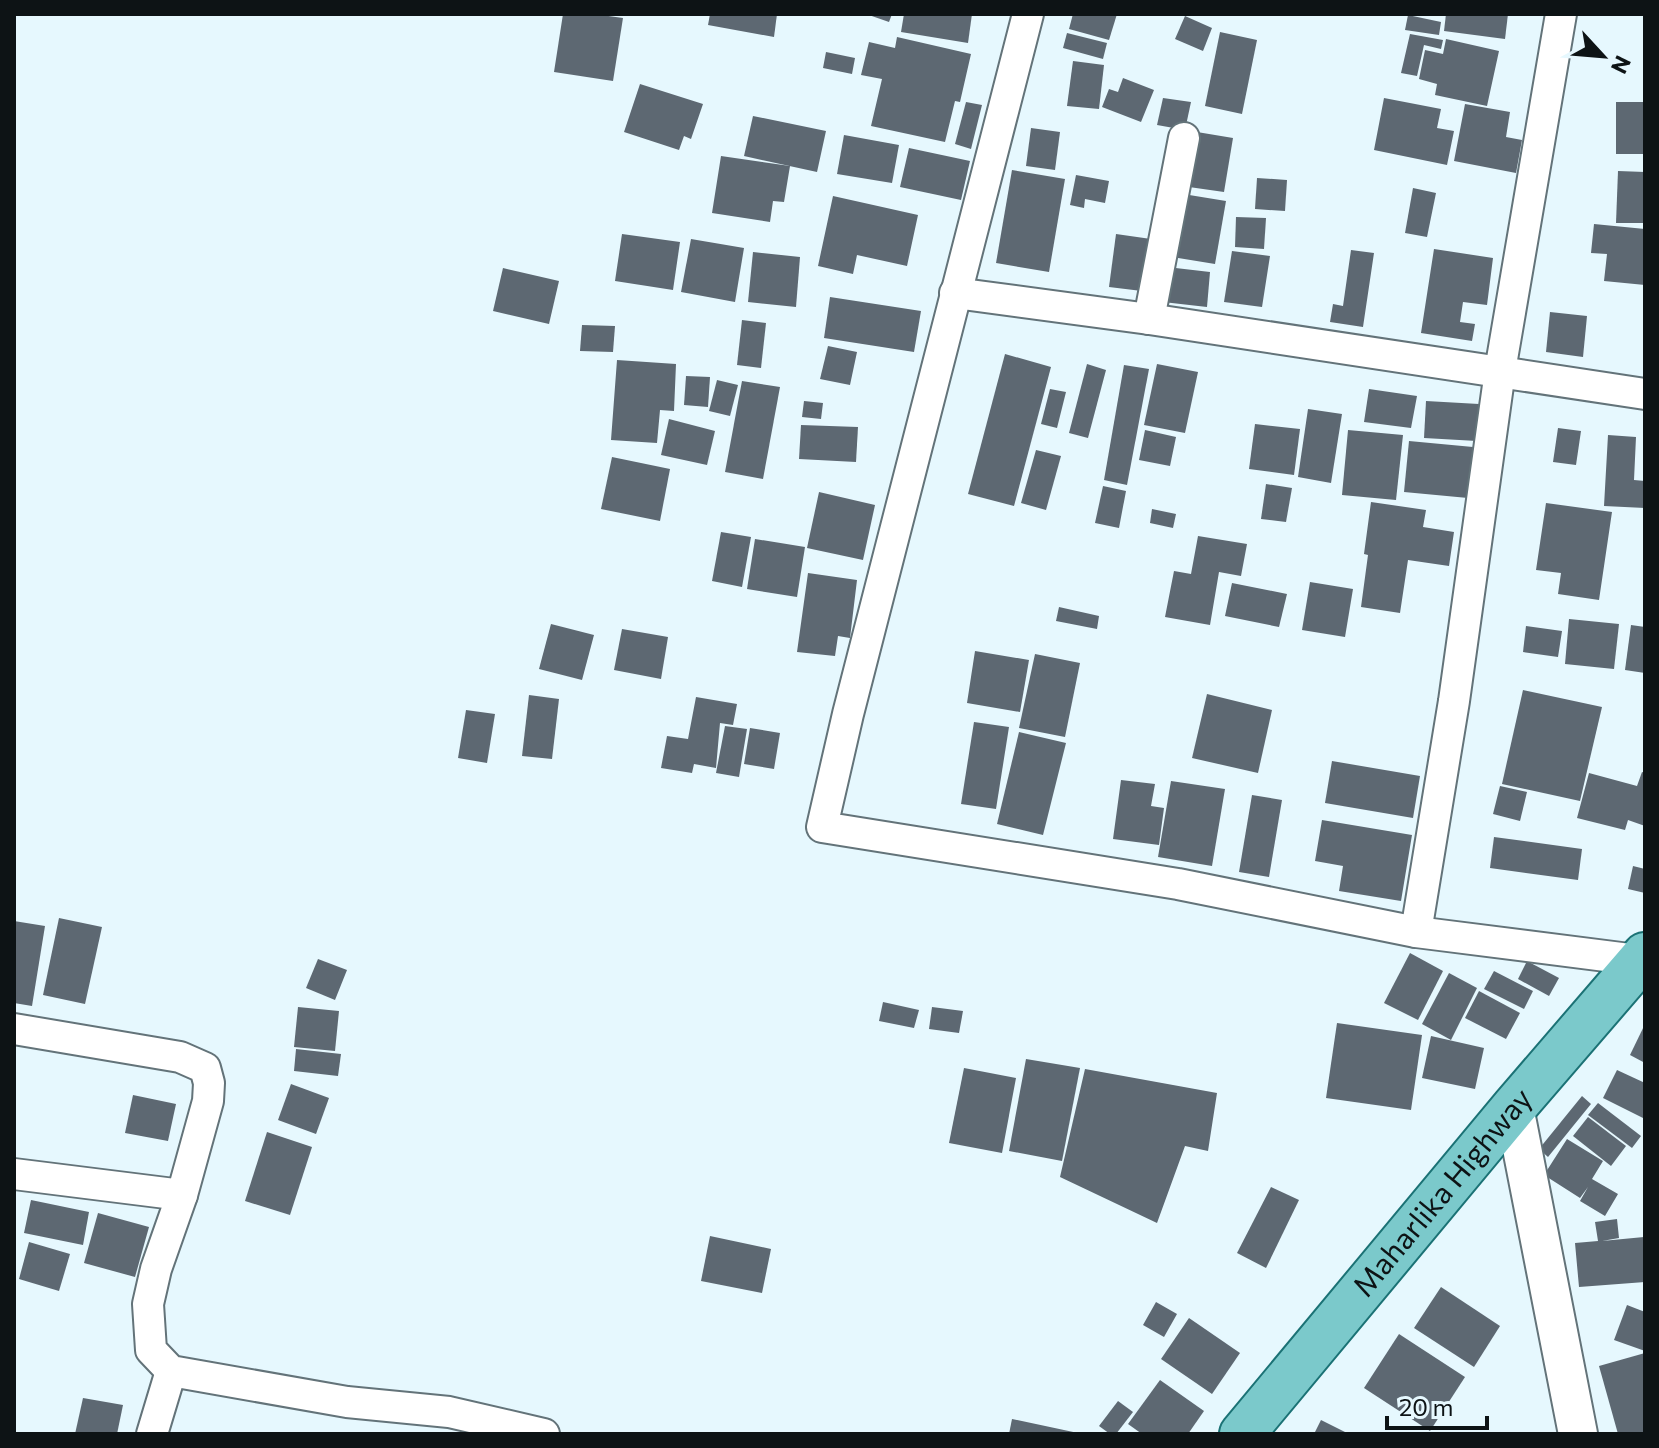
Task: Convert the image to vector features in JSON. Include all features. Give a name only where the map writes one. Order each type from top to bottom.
[{"type":"main road","name":"Maharlika Highway","points":[[1242,1434],[1514,1107],[1644,958]]},
{"type":"street","points":[[1028,14],[848,714],[822,827],[1178,884],[1416,932],[1644,958]]},
{"type":"street","points":[[1416,932],[1454,701],[1500,371],[1561,14]]},
{"type":"street","points":[[1149,319],[1184,138]]},
{"type":"street","points":[[955,293],[1645,394]]},
{"type":"street","points":[[14,1029],[180,1057],[205,1068],[209,1083],[208,1101],[148,1304],[151,1350],[171,1371],[347,1402],[449,1412],[544,1434]]},
{"type":"street","points":[[1514,1107],[1578,1434]]},
{"type":"street","points":[[14,1174],[182,1195]]},
{"type":"street","points":[[152,1434],[171,1371]]},
{"type":"building","points":[[563,14],[623,18],[613,81],[554,72]]},
{"type":"building","points":[[710,14],[777,14],[774,37],[708,25]]},
{"type":"building","points":[[866,14],[892,14],[889,22]]},
{"type":"building","points":[[904,14],[972,14],[968,43],[901,32]]},
{"type":"building","points":[[1073,14],[1117,14],[1109,40],[1069,29]]},
{"type":"building","points":[[1446,14],[1508,14],[1505,39],[1444,31]]},
{"type":"building","points":[[1408,15],[1441,22],[1439,35],[1405,30]]},
{"type":"building","points":[[1185,16],[1212,28],[1203,51],[1175,39]]},
{"type":"building","points":[[1220,32],[1257,40],[1242,114],[1205,106]]},
{"type":"building","points":[[1067,33],[1107,43],[1103,59],[1063,48]]},
{"type":"building","points":[[1410,34],[1443,40],[1441,49],[1424,45],[1417,76],[1401,73]]},
{"type":"building","points":[[897,37],[971,54],[960,102],[955,101],[945,142],[871,126],[882,79],[861,75],[869,42],[895,48]]},
{"type":"building","points":[[1446,39],[1499,51],[1487,106],[1435,95],[1437,84],[1419,79],[1425,50],[1443,54]]},
{"type":"building","points":[[826,52],[855,58],[852,74],[823,68]]},
{"type":"building","points":[[1073,61],[1104,65],[1099,109],[1067,106]]},
{"type":"building","points":[[1123,78],[1154,90],[1141,122],[1102,107],[1109,89],[1118,92]]},
{"type":"building","points":[[640,84],[703,104],[691,139],[684,136],[679,150],[624,132]]},
{"type":"building","points":[[1163,98],[1191,102],[1185,130],[1157,125]]},
{"type":"building","points":[[1384,98],[1441,109],[1437,128],[1454,131],[1447,165],[1374,150]]},
{"type":"building","points":[[966,102],[982,105],[971,149],[955,144]]},
{"type":"building","points":[[1616,102],[1645,102],[1645,154],[1616,154]]},
{"type":"building","points":[[1465,104],[1510,112],[1506,137],[1522,140],[1516,173],[1454,161]]},
{"type":"building","points":[[753,116],[826,131],[817,172],[744,156]]},
{"type":"building","points":[[1031,128],[1060,132],[1055,170],[1026,166]]},
{"type":"building","points":[[1197,132],[1233,138],[1224,192],[1189,187]]},
{"type":"building","points":[[844,135],[899,145],[892,183],[837,174]]},
{"type":"building","points":[[909,148],[970,161],[961,200],[900,187]]},
{"type":"building","points":[[721,156],[790,166],[784,202],[773,201],[770,222],[712,213]]},
{"type":"building","points":[[1012,170],[1065,179],[1049,272],[996,263]]},
{"type":"building","points":[[1618,171],[1645,172],[1645,223],[1616,223]]},
{"type":"building","points":[[1076,175],[1109,181],[1105,203],[1085,199],[1084,208],[1070,205]]},
{"type":"building","points":[[1257,178],[1287,180],[1285,211],[1255,209]]},
{"type":"building","points":[[1413,188],[1436,193],[1427,237],[1405,233]]},
{"type":"building","points":[[1177,193],[1226,201],[1215,264],[1166,256]]},
{"type":"building","points":[[833,196],[918,215],[907,266],[857,255],[853,274],[818,266]]},
{"type":"building","points":[[1236,217],[1266,218],[1264,249],[1235,247]]},
{"type":"building","points":[[1594,224],[1645,229],[1645,285],[1604,281],[1607,254],[1591,253]]},
{"type":"building","points":[[622,234],[680,242],[673,290],[615,281]]},
{"type":"building","points":[[1116,234],[1158,240],[1150,292],[1109,287]]},
{"type":"building","points":[[691,239],[744,248],[735,302],[681,292]]},
{"type":"building","points":[[1434,249],[1493,258],[1487,305],[1463,302],[1460,322],[1475,324],[1472,341],[1421,333]]},
{"type":"building","points":[[1351,250],[1374,253],[1363,327],[1330,322],[1333,304],[1343,306]]},
{"type":"building","points":[[1232,251],[1270,256],[1262,307],[1224,302]]},
{"type":"building","points":[[753,252],[800,257],[796,307],[748,302]]},
{"type":"building","points":[[1167,267],[1210,272],[1207,307],[1163,302]]},
{"type":"building","points":[[503,268],[559,281],[549,324],[493,311]]},
{"type":"building","points":[[830,297],[921,311],[914,352],[824,338]]},
{"type":"building","points":[[1550,312],[1587,316],[1583,357],[1546,352]]},
{"type":"building","points":[[742,320],[766,323],[761,368],[737,365]]},
{"type":"building","points":[[582,325],[615,326],[613,352],[580,351]]},
{"type":"building","points":[[828,346],[857,352],[850,385],[820,379]]},
{"type":"building","points":[[1005,354],[1051,367],[1014,506],[968,494]]},
{"type":"building","points":[[617,360],[676,364],[674,411],[660,410],[657,443],[611,440]]},
{"type":"building","points":[[1087,364],[1106,370],[1088,438],[1069,433]]},
{"type":"building","points":[[1157,364],[1198,372],[1185,433],[1144,425]]},
{"type":"building","points":[[1124,365],[1149,369],[1127,485],[1104,480]]},
{"type":"building","points":[[686,376],[710,377],[708,407],[684,405]]},
{"type":"building","points":[[717,380],[738,385],[730,416],[709,411]]},
{"type":"building","points":[[742,381],[780,387],[763,479],[725,472]]},
{"type":"building","points":[[1050,389],[1066,392],[1057,428],[1041,424]]},
{"type":"building","points":[[1369,389],[1417,396],[1411,428],[1364,422]]},
{"type":"building","points":[[804,401],[823,403],[821,419],[802,417]]},
{"type":"building","points":[[1426,401],[1479,404],[1477,441],[1424,438]]},
{"type":"building","points":[[1308,409],[1342,414],[1331,483],[1298,477]]},
{"type":"building","points":[[669,419],[715,431],[707,465],[661,455]]},
{"type":"building","points":[[1255,424],[1300,429],[1294,475],[1249,469]]},
{"type":"building","points":[[801,425],[858,427],[856,462],[799,459]]},
{"type":"building","points":[[1558,428],[1581,431],[1576,465],[1553,462]]},
{"type":"building","points":[[1145,430],[1176,437],[1170,466],[1139,460]]},
{"type":"building","points":[[1348,430],[1403,435],[1396,500],[1342,495]]},
{"type":"building","points":[[1608,435],[1636,437],[1634,480],[1645,481],[1645,508],[1604,506]]},
{"type":"building","points":[[1409,441],[1473,447],[1468,498],[1404,492]]},
{"type":"building","points":[[1036,450],[1061,456],[1046,510],[1021,503]]},
{"type":"building","points":[[612,457],[670,469],[660,521],[601,509]]},
{"type":"building","points":[[1266,484],[1292,488],[1286,522],[1261,519]]},
{"type":"building","points":[[1103,486],[1126,491],[1119,528],[1095,523]]},
{"type":"building","points":[[819,492],[875,505],[863,560],[807,548]]},
{"type":"building","points":[[1371,502],[1426,510],[1423,527],[1454,532],[1449,566],[1408,560],[1400,613],[1361,607]]},
{"type":"building","points":[[1546,503],[1612,512],[1599,600],[1558,594],[1561,573],[1536,570]]},
{"type":"building","points":[[1152,509],[1176,514],[1173,528],[1150,523]]},
{"type":"building","points":[[721,532],[751,537],[742,587],[712,581]]},
{"type":"building","points":[[1198,536],[1247,544],[1241,576],[1219,572],[1210,625],[1165,617],[1174,571],[1191,574]]},
{"type":"building","points":[[755,539],[805,547],[797,597],[747,589]]},
{"type":"building","points":[[808,573],[857,580],[850,638],[838,636],[835,656],[797,652]]},
{"type":"building","points":[[1310,582],[1353,589],[1345,637],[1302,630]]},
{"type":"building","points":[[1232,583],[1287,594],[1279,627],[1225,616]]},
{"type":"building","points":[[1059,607],[1099,616],[1097,629],[1056,621]]},
{"type":"building","points":[[1569,619],[1619,624],[1614,669],[1565,664]]},
{"type":"building","points":[[551,624],[594,635],[582,680],[539,669]]},
{"type":"building","points":[[1631,625],[1645,627],[1645,673],[1625,670]]},
{"type":"building","points":[[1526,626],[1562,631],[1558,657],[1523,652]]},
{"type":"building","points":[[622,629],[668,637],[661,679],[614,670]]},
{"type":"building","points":[[975,651],[1029,660],[1020,712],[967,703]]},
{"type":"building","points":[[1035,654],[1080,663],[1065,737],[1019,728]]},
{"type":"building","points":[[1523,690],[1602,707],[1580,801],[1502,784]]},
{"type":"building","points":[[1207,694],[1272,710],[1258,773],[1192,758]]},
{"type":"building","points":[[529,695],[559,699],[552,759],[522,756]]},
{"type":"building","points":[[696,697],[737,704],[733,725],[720,723],[716,768],[694,764],[692,773],[661,768],[667,736],[688,739]]},
{"type":"building","points":[[466,710],[495,714],[487,763],[458,758]]},
{"type":"building","points":[[974,722],[1009,727],[996,809],[961,804]]},
{"type":"building","points":[[725,726],[747,729],[739,777],[716,773]]},
{"type":"building","points":[[750,728],[780,733],[774,769],[744,764]]},
{"type":"building","points":[[1019,732],[1066,743],[1043,835],[997,824]]},
{"type":"building","points":[[1332,761],[1420,776],[1413,818],[1325,803]]},
{"type":"building","points":[[1642,772],[1645,773],[1645,826],[1628,820],[1625,830],[1577,818],[1589,773],[1637,786]]},
{"type":"building","points":[[1121,780],[1155,784],[1151,806],[1164,808],[1159,845],[1113,839]]},
{"type":"building","points":[[1171,781],[1225,789],[1212,866],[1158,857]]},
{"type":"building","points":[[1500,786],[1527,792],[1520,821],[1493,814]]},
{"type":"building","points":[[1252,795],[1282,800],[1269,877],[1239,872]]},
{"type":"building","points":[[1322,820],[1412,835],[1401,901],[1339,891],[1343,866],[1315,861]]},
{"type":"building","points":[[1494,837],[1582,849],[1578,880],[1490,868]]},
{"type":"building","points":[[1633,866],[1645,869],[1645,893],[1628,889]]},
{"type":"building","points":[[59,918],[102,927],[85,1004],[43,995]]},
{"type":"building","points":[[14,921],[45,926],[32,1006],[14,1003]]},
{"type":"building","points":[[1410,953],[1443,971],[1418,1020],[1384,1003]]},
{"type":"building","points":[[318,959],[347,970],[335,1000],[306,988]]},
{"type":"building","points":[[1527,961],[1559,978],[1549,996],[1518,979]]},
{"type":"building","points":[[1494,971],[1533,991],[1524,1009],[1484,989]]},
{"type":"building","points":[[1449,973],[1477,988],[1451,1040],[1422,1024]]},
{"type":"building","points":[[1479,991],[1520,1013],[1506,1039],[1465,1018]]},
{"type":"building","points":[[883,1002],[919,1010],[914,1028],[879,1021]]},
{"type":"building","points":[[298,1007],[339,1011],[335,1051],[294,1047]]},
{"type":"building","points":[[932,1007],[963,1011],[959,1033],[929,1029]]},
{"type":"building","points":[[1337,1023],[1422,1035],[1411,1110],[1326,1098]]},
{"type":"building","points":[[1645,1024],[1645,1063],[1630,1055]]},
{"type":"building","points":[[1431,1036],[1484,1048],[1475,1089],[1422,1078]]},
{"type":"building","points":[[296,1049],[341,1054],[338,1076],[294,1071]]},
{"type":"building","points":[[1026,1059],[1080,1068],[1062,1161],[1009,1151]]},
{"type":"building","points":[[964,1068],[1016,1078],[1002,1153],[949,1143]]},
{"type":"building","points":[[1085,1069],[1217,1093],[1208,1151],[1185,1146],[1157,1223],[1060,1177]]},
{"type":"building","points":[[1617,1070],[1645,1083],[1645,1119],[1603,1098]]},
{"type":"building","points":[[291,1084],[329,1098],[316,1134],[278,1120]]},
{"type":"building","points":[[133,1095],[176,1104],[168,1141],[125,1133]]},
{"type":"building","points":[[1582,1096],[1591,1104],[1548,1157],[1539,1149]]},
{"type":"building","points":[[1598,1103],[1641,1136],[1632,1148],[1588,1115]]},
{"type":"building","points":[[1588,1117],[1626,1146],[1611,1166],[1573,1136]]},
{"type":"building","points":[[267,1132],[312,1147],[290,1215],[245,1201]]},
{"type":"building","points":[[1567,1139],[1603,1161],[1592,1179],[1618,1194],[1605,1216],[1580,1201],[1588,1187],[1580,1198],[1544,1175]]},
{"type":"building","points":[[1271,1187],[1299,1200],[1266,1268],[1237,1253]]},
{"type":"building","points":[[31,1200],[89,1212],[83,1245],[24,1233]]},
{"type":"building","points":[[98,1213],[149,1227],[135,1277],[84,1263]]},
{"type":"building","points":[[1617,1219],[1619,1238],[1602,1241],[1644,1237],[1645,1282],[1579,1287],[1575,1243],[1598,1241],[1595,1222]]},
{"type":"building","points":[[710,1236],[771,1249],[762,1293],[701,1281]]},
{"type":"building","points":[[29,1242],[70,1254],[59,1291],[19,1279]]},
{"type":"building","points":[[1441,1287],[1500,1326],[1474,1367],[1414,1328]]},
{"type":"building","points":[[1156,1302],[1177,1314],[1164,1337],[1143,1325]]},
{"type":"building","points":[[1627,1305],[1645,1312],[1645,1351],[1614,1340]]},
{"type":"building","points":[[1189,1318],[1240,1353],[1212,1394],[1161,1359]]},
{"type":"building","points":[[1399,1334],[1465,1377],[1430,1431],[1364,1388]]},
{"type":"building","points":[[1645,1353],[1645,1434],[1618,1434],[1599,1366]]},
{"type":"building","points":[[1160,1380],[1204,1411],[1188,1434],[1142,1434],[1128,1424]]},
{"type":"building","points":[[83,1398],[123,1405],[117,1434],[75,1434]]},
{"type":"building","points":[[1118,1401],[1133,1412],[1116,1434],[1110,1434],[1099,1426]]},
{"type":"building","points":[[1012,1419],[1078,1433],[1078,1434],[1009,1434]]},
{"type":"building","points":[[1321,1420],[1349,1434],[1314,1434]]}]
